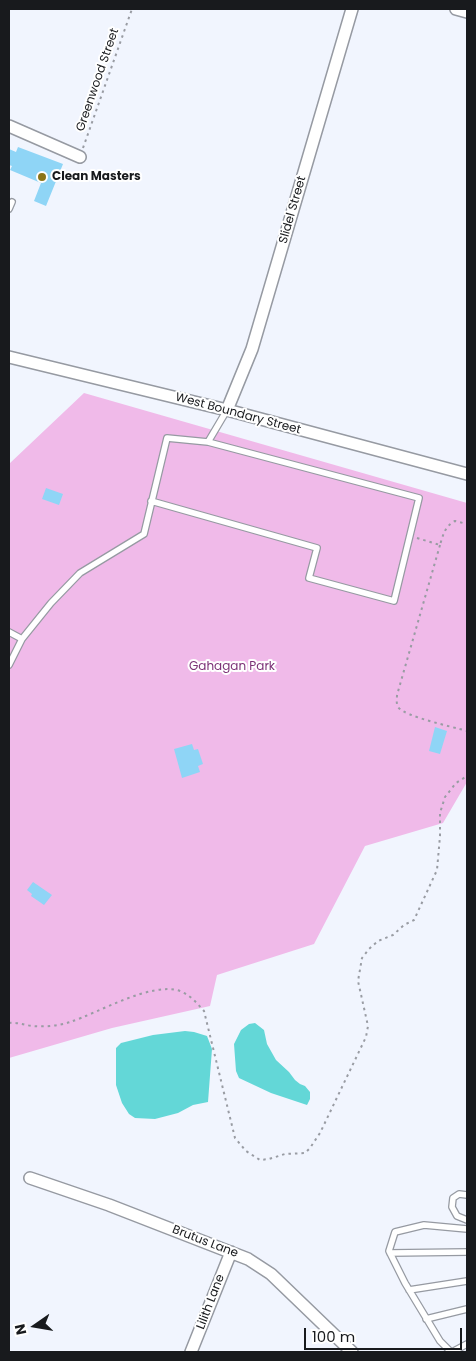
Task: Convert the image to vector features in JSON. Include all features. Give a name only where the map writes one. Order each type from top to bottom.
[{"type":"street","name":"Slidel Street","points":[[227,410],[252,349],[352,9]]},
{"type":"street","points":[[456,9],[467,12]]},
{"type":"street","points":[[9,126],[80,157]]},
{"type":"street","name":"West Boundary Street","points":[[9,357],[227,410],[467,474]]},
{"type":"street","name":"Brutus Lane","points":[[30,1178],[109,1205],[248,1259],[271,1274],[352,1352]]},
{"type":"street","name":"Lilith Lane","points":[[191,1352],[230,1252]]},
{"type":"lane","points":[[9,209],[12,202]]},
{"type":"lane","points":[[208,442],[227,410]]},
{"type":"lane","points":[[9,665],[22,639],[51,603],[80,573],[144,534],[151,501],[167,438],[208,442],[419,498],[394,601],[309,578],[317,548],[151,501]]},
{"type":"lane","points":[[9,632],[22,639]]},
{"type":"lane","points":[[467,1195],[459,1194],[453,1198],[452,1207],[456,1216],[467,1220]]},
{"type":"lane","points":[[467,1229],[424,1224],[395,1232],[389,1252],[409,1290],[440,1341],[452,1352],[467,1344]]},
{"type":"lane","points":[[390,1253],[467,1252]]},
{"type":"lane","points":[[409,1290],[467,1281]]},
{"type":"lane","points":[[426,1319],[467,1309]]},
{"type":"path","name":"Greenwood Street","points":[[80,157],[132,9]]},
{"type":"path","points":[[467,524],[455,521],[445,528],[397,695],[398,706],[403,711],[414,716],[467,730]]},
{"type":"path","points":[[410,536],[440,545]]},
{"type":"path","points":[[9,1023],[47,1026],[69,1022],[154,990],[168,989],[180,992],[193,999],[204,1011],[235,1138],[246,1151],[260,1160],[284,1154],[305,1153],[320,1133],[366,1037],[368,1026],[358,981],[362,958],[369,948],[378,941],[393,935],[404,925],[414,920],[437,870],[440,813],[445,797],[456,783],[467,776]]},
{"type":"green space","name":"Gahagan Park","points":[[84,393],[467,503],[467,782],[443,823],[365,846],[314,944],[217,975],[210,1006],[112,1028],[9,1058],[9,464]]},
{"type":"water","points":[[255,1023],[264,1030],[267,1044],[276,1060],[295,1080],[305,1086],[310,1092],[310,1099],[307,1105],[271,1093],[239,1078],[236,1071],[234,1044],[241,1030],[249,1024]]},
{"type":"water","points":[[185,1031],[207,1036],[212,1049],[208,1102],[193,1105],[178,1113],[155,1119],[135,1118],[129,1114],[122,1103],[116,1085],[116,1048],[121,1043],[153,1035]]},
{"type":"building","name":"Clean Masters","points":[[18,147],[63,164],[46,206],[34,201],[41,183],[10,170],[12,166],[9,165],[9,149],[16,152]]},
{"type":"building","points":[[46,488],[63,494],[59,505],[42,499]]},
{"type":"building","points":[[435,727],[447,731],[440,754],[429,751]]},
{"type":"building","points":[[192,744],[194,750],[198,749],[203,764],[198,766],[200,772],[182,778],[174,749]]},
{"type":"building","points":[[33,882],[52,895],[44,905],[31,896],[32,894],[27,890]]},
{"type":"place","name":"Clean Masters","points":[[42,177]]}]
